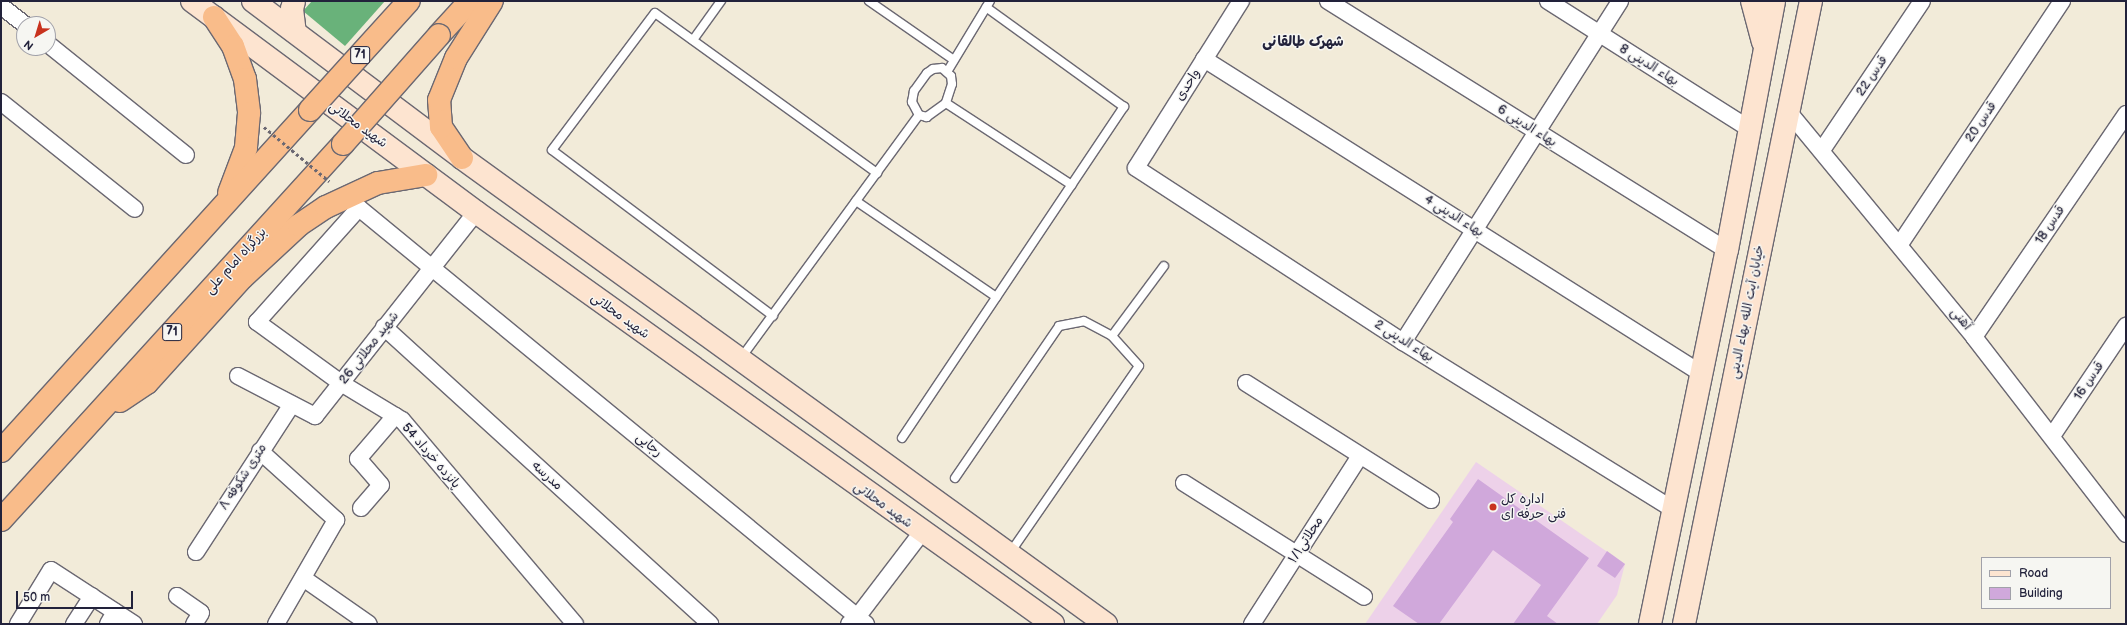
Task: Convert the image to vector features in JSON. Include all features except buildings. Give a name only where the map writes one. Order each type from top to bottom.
[{"type":"highway","name":"71","points":[[1,452],[219,214],[310,110],[409,1]]},
{"type":"highway","name":"بزرگراه امام علی","points":[[1,520],[343,144],[470,1]]},
{"type":"highway","points":[[462,158],[441,127],[439,100],[456,58],[492,1]]},
{"type":"highway","points":[[214,17],[233,46],[245,79],[249,113],[246,148],[235,180],[219,214]]},
{"type":"highway","points":[[94,418],[147,383],[242,278],[299,225],[326,207],[378,183],[426,175]]},
{"type":"main road","name":"شهید محلاتی","points":[[192,1],[476,212],[922,532],[1053,624]]},
{"type":"main road","points":[[253,1],[462,158],[1106,624]]},
{"type":"main road","points":[[294,1],[292,9],[295,32]]},
{"type":"main road","points":[[1752,1],[1765,49]]},
{"type":"main road","points":[[1650,624],[1727,250],[1774,1]]},
{"type":"main road","name":"خیابان آیت الله بهاء الدینی","points":[[1684,624],[1811,1]]},
{"type":"street","name":"واحدی","points":[[1136,168],[1241,1]]},
{"type":"street","name":"بهاء الدینی 6","points":[[1328,1],[1727,250]]},
{"type":"street","name":"بهاء الدینی 8","points":[[1548,1],[1750,129]]},
{"type":"street","points":[[1404,342],[1620,1]]},
{"type":"street","name":"قدس 22","points":[[1822,150],[1922,1]]},
{"type":"street","name":"قدس 20","points":[[1900,244],[2062,1]]},
{"type":"street","points":[[1,6],[16,18]]},
{"type":"street","points":[[56,50],[186,155]]},
{"type":"street","name":"بهاء الدینی 4","points":[[1204,59],[1702,374]]},
{"type":"street","points":[[1,102],[135,209]]},
{"type":"street","name":"آهنی","points":[[1788,111],[1900,244],[2052,436],[2126,534]]},
{"type":"street","name":"قدس 18","points":[[1974,337],[2126,114]]},
{"type":"street","name":"بهاء الدینی 2","points":[[1136,168],[1404,342],[1674,510]]},
{"type":"street","name":"رجایی","points":[[257,322],[359,208],[858,621]]},
{"type":"street","name":"شهید محلاتی 26","points":[[238,376],[315,416],[476,212]]},
{"type":"street","name":"پانزده خرداد 54","points":[[257,322],[341,382],[402,420],[575,624]]},
{"type":"street","name":"قدس 16","points":[[2052,436],[2126,326]]},
{"type":"street","name":"مدرسه","points":[[384,328],[710,624]]},
{"type":"street","points":[[1246,383],[1431,500]]},
{"type":"street","name":"۸ متری شکوفه","points":[[196,552],[260,451],[292,404]]},
{"type":"street","points":[[361,508],[381,485],[358,458],[395,416]]},
{"type":"street","points":[[260,451],[336,520],[276,624]]},
{"type":"street","name":"محلاتی۱/۱","points":[[1252,624],[1360,456]]},
{"type":"street","points":[[1184,483],[1364,597]]},
{"type":"street","points":[[858,621],[922,532]]},
{"type":"street","points":[[18,624],[51,570],[92,596],[112,618],[134,624]]},
{"type":"street","points":[[302,578],[369,624]]},
{"type":"street","points":[[74,624],[92,596]]},
{"type":"street","points":[[177,596],[201,612],[194,624]]},
{"type":"lane","points":[[693,40],[721,1]]},
{"type":"lane","points":[[869,1],[954,60]]},
{"type":"lane","points":[[902,438],[1124,107],[988,4],[947,72]]},
{"type":"lane","points":[[774,316],[552,150],[655,13],[877,173]]},
{"type":"lane","points":[[942,68],[951,76],[952,84],[946,103],[927,117],[919,115],[913,110],[912,102],[914,91],[921,80],[933,69],[942,68]]},
{"type":"lane","points":[[946,103],[1072,185]]},
{"type":"lane","points":[[740,360],[774,316],[919,115]]},
{"type":"lane","points":[[856,201],[996,297]]},
{"type":"lane","points":[[1112,336],[1164,266]]},
{"type":"lane","points":[[955,478],[1059,326],[1084,321],[1112,336],[1139,366],[1010,554]]},
{"type":"path","points":[[264,126],[329,181]]},
{"type":"shaded area","name":"اداره کل فنی حرفه ای","points":[[1476,462],[1625,564],[1617,595],[1597,624],[1365,624]]},
{"type":"green space","points":[[312,1],[385,1],[345,46],[303,11]]},
{"type":"place","name":"اداره کل فنی حرفه ای","points":[[1493,507]]},
{"type":"district","name":"شهرک طالقانی","points":[[1303,42]]}]
